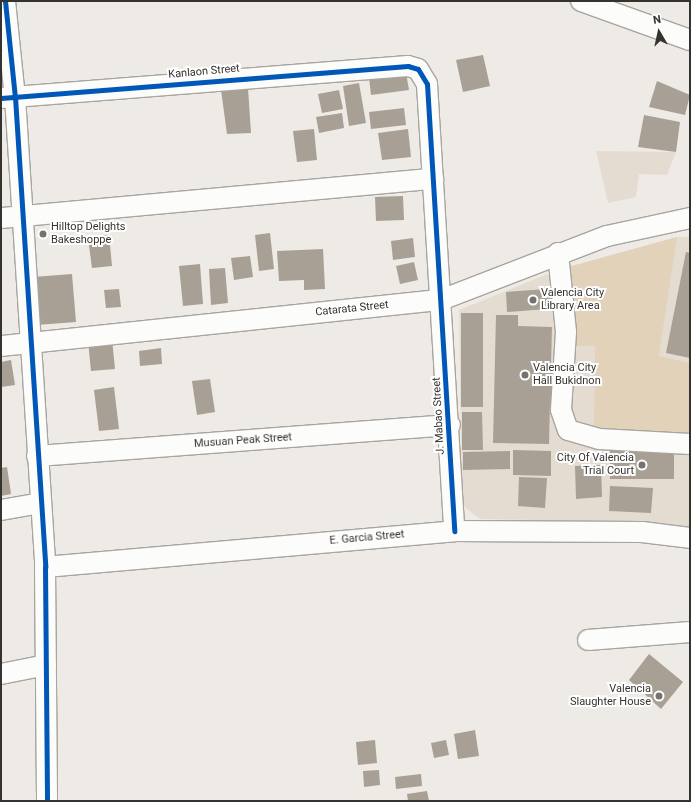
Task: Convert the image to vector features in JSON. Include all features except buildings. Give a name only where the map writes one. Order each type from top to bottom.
[{"type":"street","points":[[5,1],[8,98],[22,215],[39,503],[45,567],[47,801]]},
{"type":"street","points":[[581,1],[690,40]]},
{"type":"street","name":"Kanlaon Street","points":[[8,98],[408,66]]},
{"type":"street","name":"J. Mabao Street","points":[[408,66],[418,69],[427,84],[450,425],[454,531]]},
{"type":"street","points":[[1,218],[433,180]]},
{"type":"street","name":"Catarata Street","points":[[1,346],[29,341],[441,300],[558,254],[621,232],[689,215]]},
{"type":"street","points":[[558,254],[566,332],[561,410],[568,430],[600,440],[690,444]]},
{"type":"street","name":"Musuan Peak Street","points":[[37,456],[450,425]]},
{"type":"street","points":[[1,510],[39,503]]},
{"type":"street","name":"E. Garcia Street","points":[[45,567],[454,531],[642,532],[690,538]]},
{"type":"street","points":[[588,640],[690,632]]},
{"type":"street","points":[[1,674],[46,665]]},
{"type":"shaded area","points":[[596,151],[676,152],[667,175],[639,174],[636,197],[608,203]]},
{"type":"shaded area","points":[[677,237],[690,237],[690,528],[608,521],[480,519],[462,505],[459,310],[555,271]]},
{"type":"shaded area","points":[[677,237],[659,356],[690,363],[690,440],[594,430],[595,346],[572,346],[568,267]]},
{"type":"cycle path","points":[[5,1],[15,97],[45,567],[47,801]]},
{"type":"cycle path","points":[[1,98],[408,66],[418,69],[427,84],[454,531]]},
{"type":"place","name":"Hilltop Delights Bakeshoppe","points":[[43,234]]},
{"type":"place","name":"Valencia City Library Area","points":[[533,300]]},
{"type":"place","name":"Valencia City Hall Bukidnon","points":[[525,375]]},
{"type":"place","name":"City Of Valencia Trial Court","points":[[642,465]]},
{"type":"place","name":"Valencia Slaughter House","points":[[659,696]]}]
